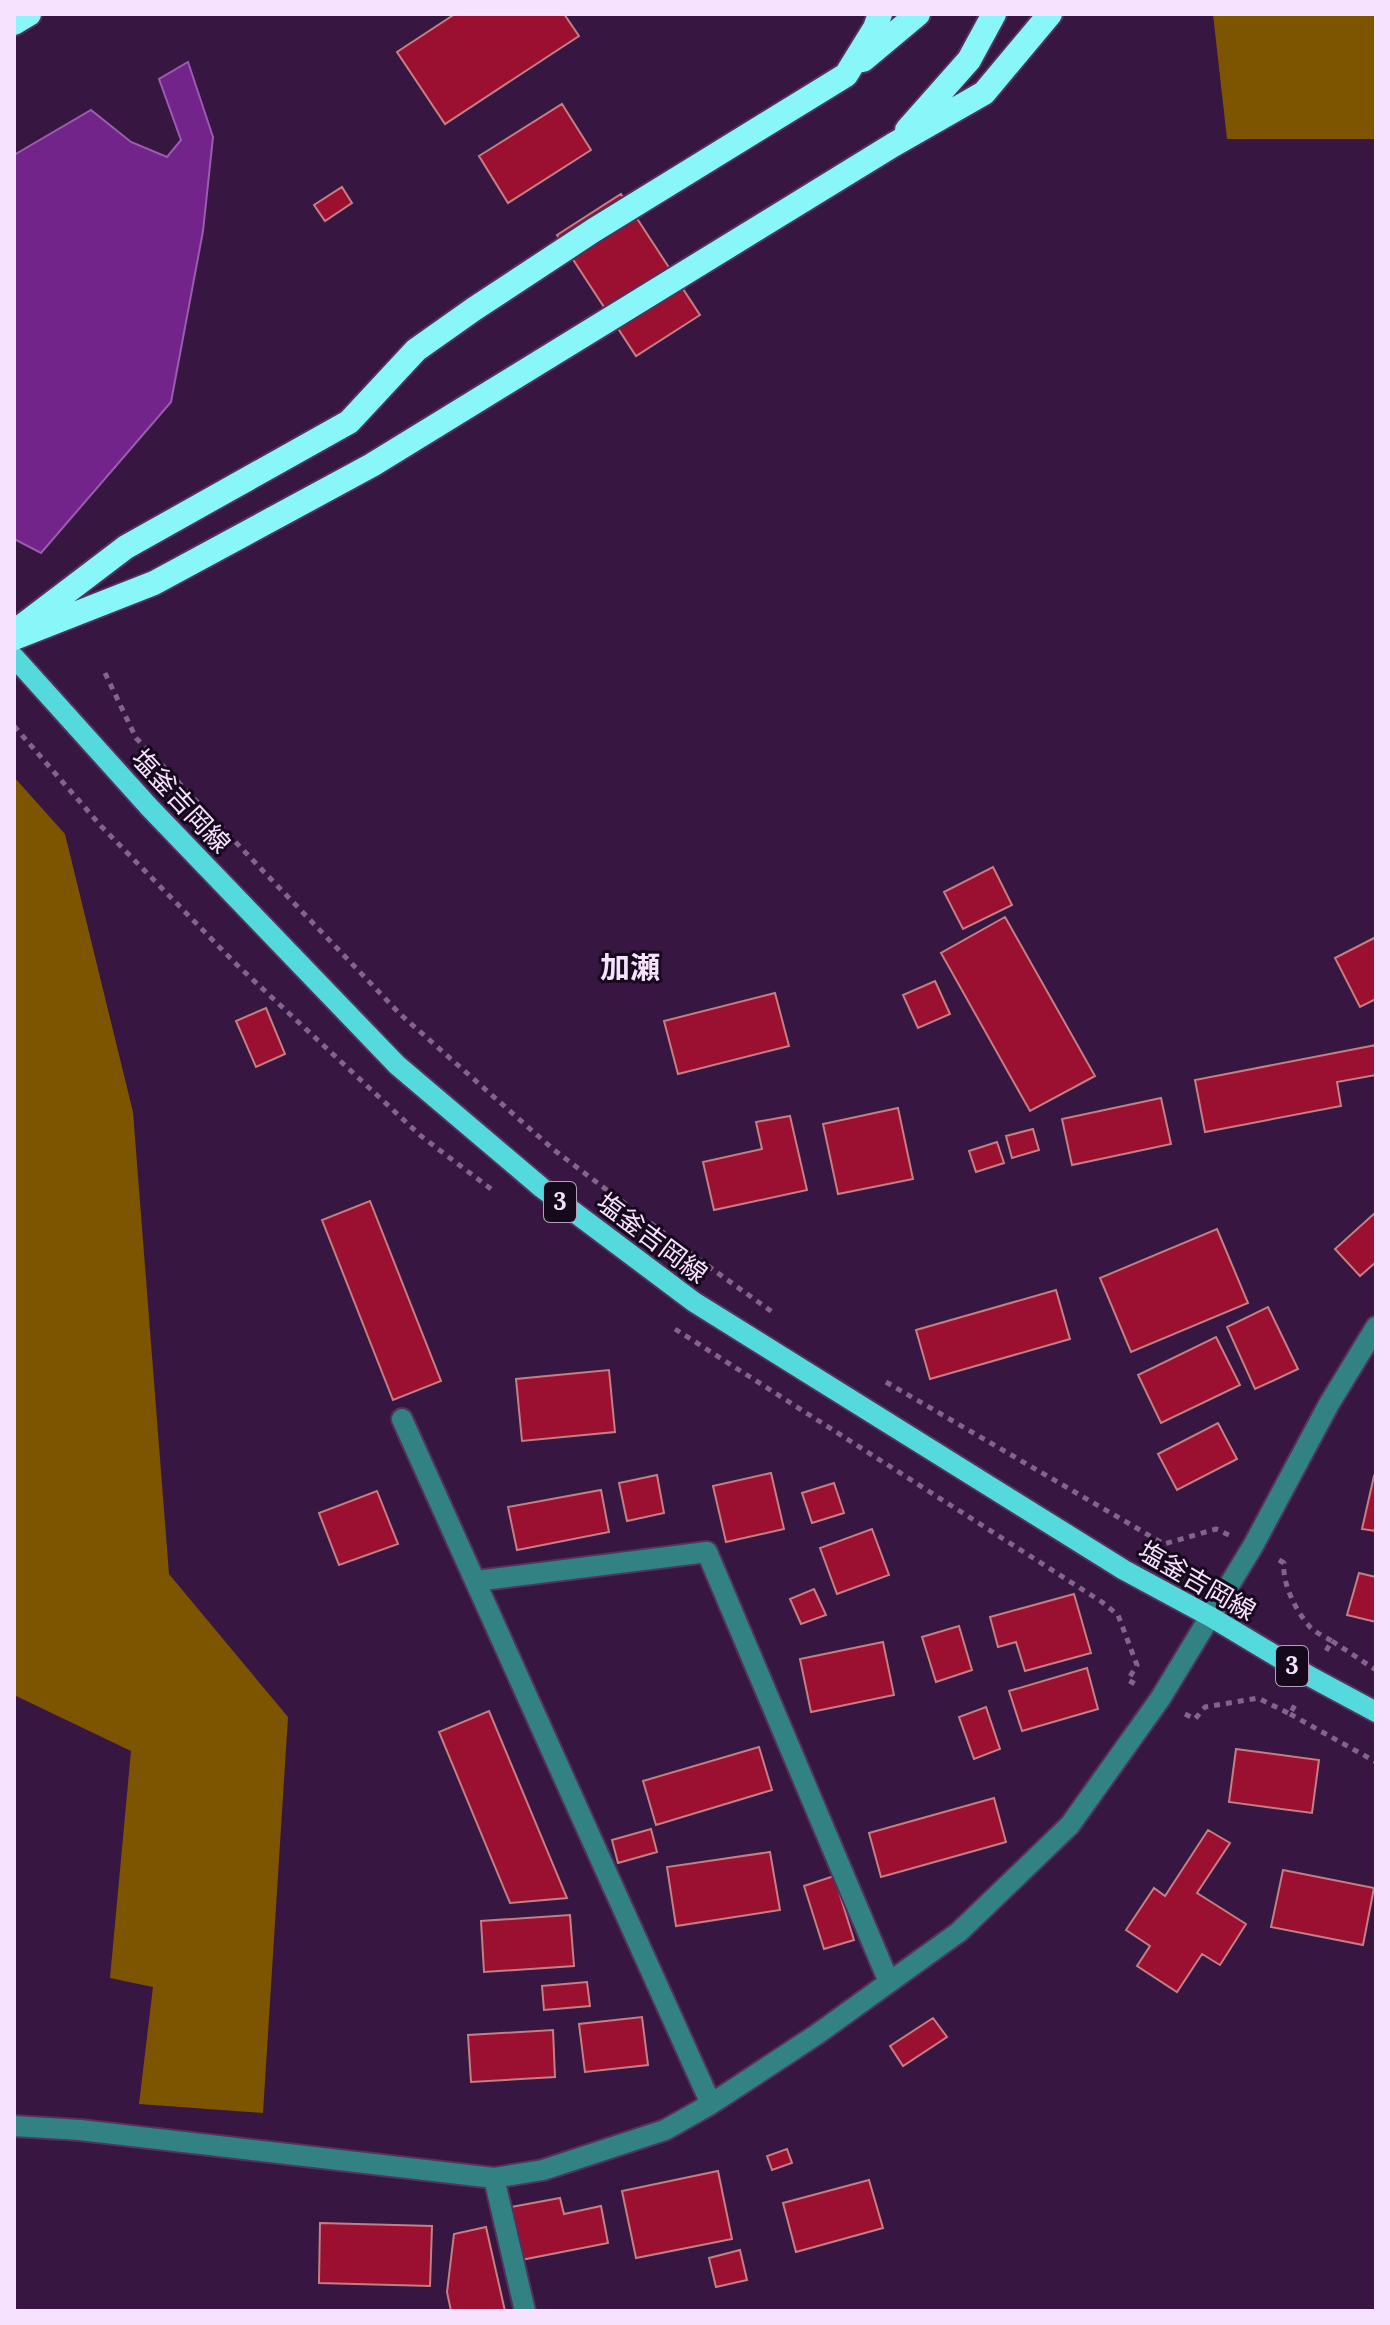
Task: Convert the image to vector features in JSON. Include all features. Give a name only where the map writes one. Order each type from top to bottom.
[{"type":"highway","points":[[14,23],[29,14]]},
{"type":"highway","points":[[846,75],[875,28],[880,14]]},
{"type":"highway","points":[[14,635],[126,547],[349,422],[416,350],[594,230],[846,75],[918,14]]},
{"type":"highway","points":[[893,145],[969,60],[994,14]]},
{"type":"highway","points":[[14,635],[154,583],[372,465],[893,145],[984,93],[1050,14]]},
{"type":"main road","name":"塩釜吉岡線","points":[[14,657],[150,808],[397,1065],[542,1188],[694,1302],[1124,1570],[1376,1712]]},
{"type":"street","points":[[14,2126],[80,2130],[494,2178],[543,2170],[665,2130],[711,2104],[816,2035],[959,1932],[1070,1825],[1160,1699],[1211,1617],[1329,1404],[1376,1327]]},
{"type":"street","points":[[402,1419],[711,2104]]},
{"type":"street","points":[[476,1581],[707,1552],[889,1982]]},
{"type":"street","points":[[494,2178],[525,2311]]},
{"type":"path","points":[[105,673],[136,738],[400,1014],[554,1150],[781,1318]]},
{"type":"path","points":[[874,1375],[1164,1544],[1216,1529],[1229,1535]]},
{"type":"path","points":[[1275,1557],[1284,1563],[1293,1600],[1312,1628],[1376,1670]]},
{"type":"path","points":[[1102,1602],[1118,1615],[1137,1665],[1128,1680],[1144,1689]]},
{"type":"path","points":[[1324,1653],[1332,1641]]},
{"type":"path","points":[[1182,1712],[1195,1719],[1205,1707],[1258,1698],[1376,1762]]},
{"type":"path","points":[[1290,1714],[1297,1702]]},
{"type":"shaded area","points":[[1213,14],[1376,14],[1376,139],[1227,139]]},
{"type":"shaded area","points":[[188,62],[213,137],[203,231],[171,402],[41,553],[14,539],[14,155],[91,110],[131,142],[167,157],[181,140],[159,79]]},
{"type":"shaded area","points":[[14,777],[65,834],[133,1112],[169,1574],[288,1717],[263,2113],[139,2104],[153,1987],[110,1978],[131,1751],[14,1695]]},
{"type":"building","points":[[455,14],[564,14],[579,36],[445,124],[397,52]]},
{"type":"building","points":[[562,104],[591,150],[508,203],[479,156]]},
{"type":"building","points":[[342,187],[352,203],[325,221],[314,205]]},
{"type":"building","points":[[621,194],[700,315],[636,356],[557,235]]},
{"type":"building","points":[[993,867],[1012,905],[963,929],[944,892]]},
{"type":"building","points":[[1005,917],[1095,1076],[1030,1111],[941,953]]},
{"type":"building","points":[[1376,937],[1376,999],[1360,1007],[1335,958]]},
{"type":"building","points":[[935,981],[950,1014],[918,1028],[903,995]]},
{"type":"building","points":[[775,993],[789,1046],[678,1074],[664,1021]]},
{"type":"building","points":[[266,1008],[285,1054],[256,1067],[236,1021]]},
{"type":"building","points":[[1376,1045],[1376,1075],[1337,1082],[1341,1106],[1205,1132],[1195,1080]]},
{"type":"building","points":[[1161,1098],[1171,1144],[1072,1165],[1062,1119]]},
{"type":"building","points":[[898,1108],[913,1179],[838,1194],[823,1124]]},
{"type":"building","points":[[790,1116],[807,1190],[714,1210],[703,1162],[762,1149],[756,1122]]},
{"type":"building","points":[[1033,1129],[1039,1150],[1012,1158],[1006,1136]]},
{"type":"building","points":[[997,1142],[1004,1163],[976,1172],[969,1151]]},
{"type":"building","points":[[370,1201],[441,1381],[393,1400],[322,1220]]},
{"type":"building","points":[[1376,1212],[1376,1262],[1360,1276],[1335,1249]]},
{"type":"building","points":[[1217,1229],[1248,1303],[1131,1352],[1100,1278]]},
{"type":"building","points":[[1056,1290],[1070,1339],[930,1379],[916,1330]]},
{"type":"building","points":[[1268,1307],[1298,1369],[1255,1389],[1227,1327]]},
{"type":"building","points":[[1216,1337],[1240,1385],[1161,1423],[1138,1375]]},
{"type":"building","points":[[609,1370],[615,1432],[522,1441],[516,1379]]},
{"type":"building","points":[[1218,1423],[1237,1459],[1177,1490],[1158,1454]]},
{"type":"building","points":[[771,1473],[784,1529],[726,1542],[713,1486]]},
{"type":"building","points":[[657,1475],[664,1513],[627,1521],[619,1483]]},
{"type":"building","points":[[1376,1477],[1376,1531],[1362,1529]]},
{"type":"building","points":[[834,1483],[844,1513],[812,1523],[802,1493]]},
{"type":"building","points":[[601,1490],[609,1532],[517,1550],[508,1507]]},
{"type":"building","points":[[377,1491],[398,1544],[339,1565],[319,1513]]},
{"type":"building","points":[[872,1529],[889,1575],[837,1594],[820,1548]]},
{"type":"building","points":[[1359,1573],[1376,1577],[1376,1622],[1347,1615]]},
{"type":"building","points":[[814,1589],[826,1615],[801,1624],[790,1599]]},
{"type":"building","points":[[1074,1594],[1091,1653],[1025,1671],[1016,1642],[998,1647],[990,1617]]},
{"type":"building","points":[[959,1626],[972,1670],[936,1682],[922,1637]]},
{"type":"building","points":[[883,1642],[894,1695],[811,1712],[800,1659]]},
{"type":"building","points":[[1087,1668],[1098,1709],[1022,1731],[1009,1691]]},
{"type":"building","points":[[986,1707],[1000,1749],[974,1759],[959,1717]]},
{"type":"building","points":[[489,1711],[567,1898],[510,1903],[439,1732]]},
{"type":"building","points":[[759,1747],[772,1790],[656,1825],[643,1781]]},
{"type":"building","points":[[1236,1749],[1319,1760],[1312,1813],[1229,1802]]},
{"type":"building","points":[[994,1798],[1006,1842],[881,1877],[869,1833]]},
{"type":"building","points":[[651,1829],[657,1852],[618,1863],[612,1840]]},
{"type":"building","points":[[1208,1830],[1230,1843],[1197,1893],[1246,1924],[1220,1965],[1202,1954],[1177,1992],[1137,1966],[1150,1946],[1126,1930],[1154,1888],[1165,1896]]},
{"type":"building","points":[[770,1852],[780,1910],[676,1926],[667,1867]]},
{"type":"building","points":[[1283,1870],[1374,1888],[1363,1945],[1271,1927]]},
{"type":"building","points":[[834,1876],[854,1940],[824,1949],[804,1886]]},
{"type":"building","points":[[570,1915],[574,1966],[484,1972],[481,1921]]},
{"type":"building","points":[[587,1982],[590,2006],[544,2010],[542,1986]]},
{"type":"building","points":[[642,2017],[648,2065],[585,2072],[579,2024]]},
{"type":"building","points":[[933,2018],[947,2037],[903,2066],[890,2046]]},
{"type":"building","points":[[553,2030],[555,2077],[471,2082],[468,2035]]},
{"type":"building","points":[[787,2149],[792,2163],[772,2170],[767,2156]]},
{"type":"building","points":[[718,2171],[732,2239],[636,2258],[622,2191]]},
{"type":"building","points":[[869,2180],[883,2228],[796,2252],[783,2203]]},
{"type":"building","points":[[560,2198],[564,2214],[601,2206],[608,2243],[521,2260],[511,2207]]},
{"type":"building","points":[[320,2223],[432,2226],[430,2286],[319,2283]]},
{"type":"building","points":[[486,2227],[505,2311],[451,2311],[447,2292],[454,2234]]},
{"type":"building","points":[[740,2250],[747,2280],[716,2287],[709,2258]]},
{"type":"district","name":"加瀬","points":[[630,968]]}]
